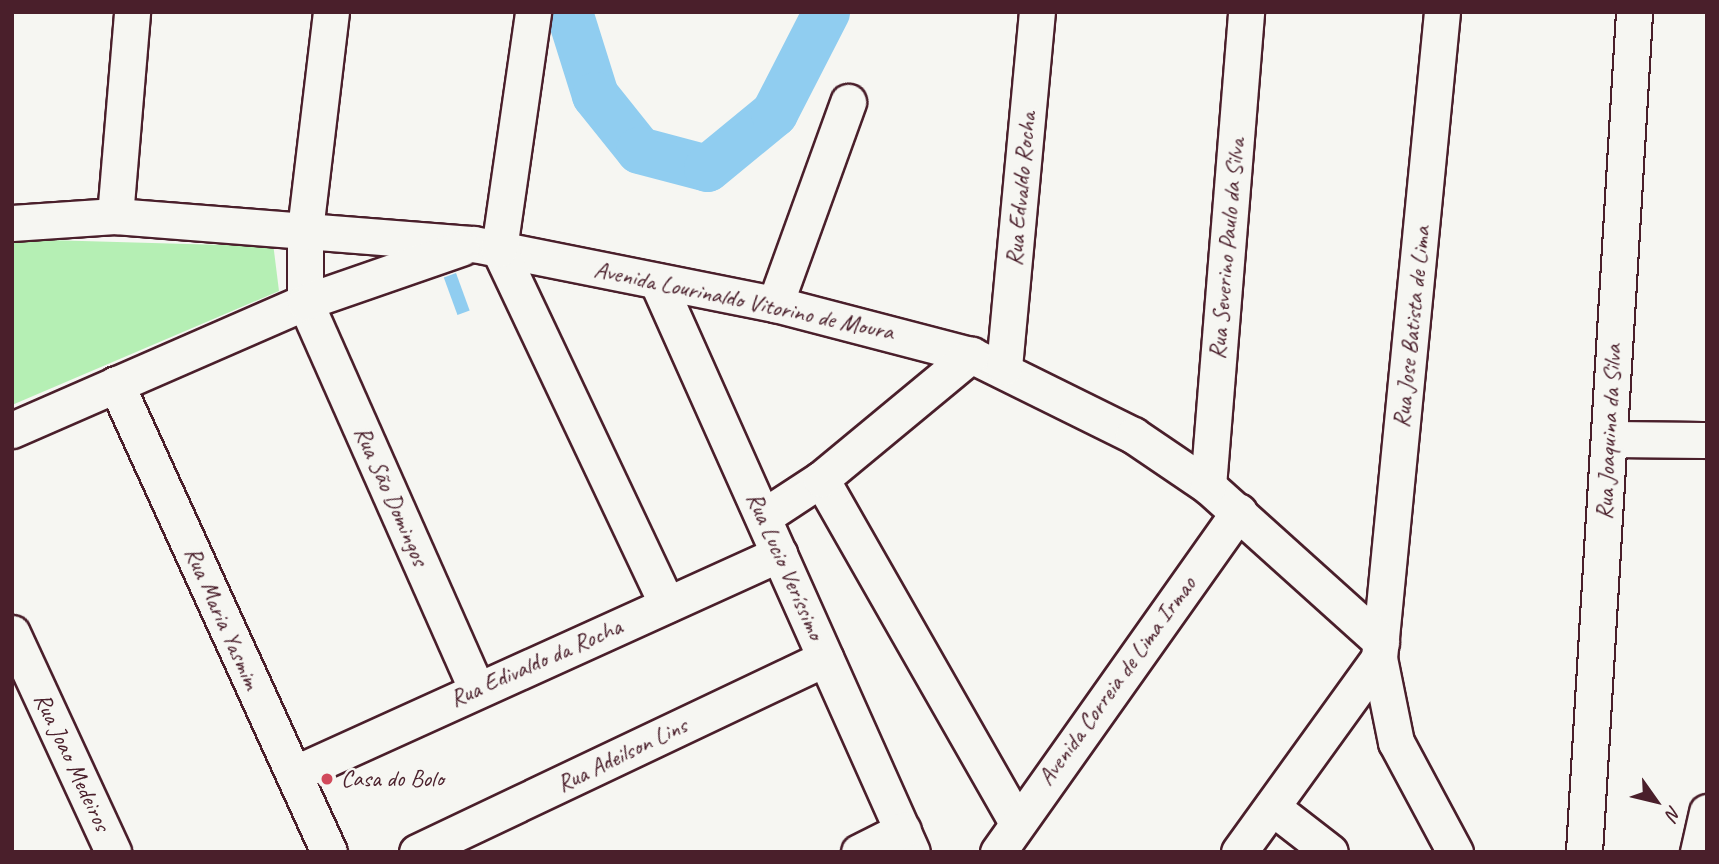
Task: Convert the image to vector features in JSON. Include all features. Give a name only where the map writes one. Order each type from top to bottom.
[{"type":"street","points":[[115,216],[132,12]]},
{"type":"street","points":[[305,302],[305,231],[331,12]]},
{"type":"street","points":[[533,12],[487,246],[667,604]]},
{"type":"street","name":"Rua Edvaldo Rocha","points":[[1004,367],[1037,12]]},
{"type":"street","name":"Rua Severino Paulo da Silva","points":[[1208,486],[1246,12]]},
{"type":"street","name":"Rua Jose Batista de Lima","points":[[1380,650],[1442,12]]},
{"type":"street","name":"Rua Joaquina da Silva","points":[[1584,852],[1634,12]]},
{"type":"street","points":[[775,304],[848,102]]},
{"type":"street","name":"Avenida Lourinaldo Vitorino de Moura","points":[[12,223],[115,216],[487,246],[775,304],[971,355],[1004,367],[1133,435],[1208,486],[1239,512],[1380,650]]},
{"type":"street","points":[[12,430],[305,302],[487,246]]},
{"type":"street","name":"Rua Lucio Veríssimo","points":[[657,281],[907,841]]},
{"type":"street","name":"Rua São Domingos","points":[[305,302],[477,690]]},
{"type":"street","points":[[763,517],[821,479],[971,355]]},
{"type":"street","name":"Rua Maria Yasmim","points":[[116,384],[330,852]]},
{"type":"street","points":[[1609,439],[1707,440]]},
{"type":"street","points":[[821,479],[1017,822]]},
{"type":"street","name":"Avenida Correia de Lima Irmao","points":[[998,852],[1239,512]]},
{"type":"street","name":"Rua Edivaldo da Rocha","points":[[294,774],[779,554]]},
{"type":"street","name":"Rua Joao Medeiros","points":[[12,633],[113,852]]},
{"type":"street","points":[[1239,852],[1380,650]]},
{"type":"street","points":[[1380,650],[1396,742],[1455,852]]},
{"type":"street","name":"Rua Adeilson Lins","points":[[417,852],[825,658]]},
{"type":"street","points":[[1272,807],[1330,852]]},
{"type":"street","points":[[1698,852],[1707,812]]},
{"type":"street","points":[[859,852],[907,841]]},
{"type":"green space","points":[[272,235],[279,291],[12,405],[12,239],[222,245]]},
{"type":"water","points":[[456,273],[470,311],[457,315],[444,277]]},
{"type":"waterway","points":[[569,12],[595,95],[639,150],[707,168],[774,113],[826,12]]},
{"type":"place","name":"Casa do Bolo","points":[[327,779]]}]
